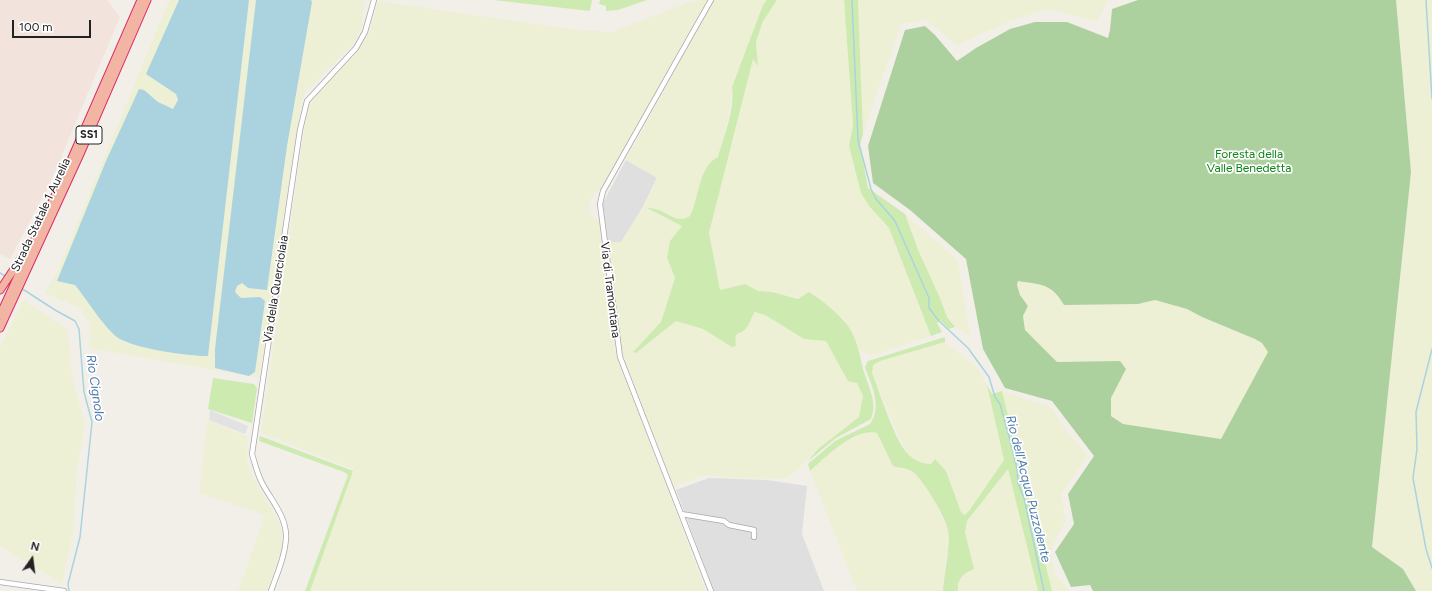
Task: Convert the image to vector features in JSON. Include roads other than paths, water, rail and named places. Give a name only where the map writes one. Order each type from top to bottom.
[{"type":"highway","name":"Strada Statale 1 Aurelia","points":[[0,328],[22,267],[81,140],[141,0]]},
{"type":"highway","name":"Strada Statale 1 Aurelia","points":[[22,267],[80,154],[147,0]]},
{"type":"highway","points":[[2,288],[22,267]]},
{"type":"highway","name":"Strada Statale 1 Aurelia","points":[[0,315],[14,292]]},
{"type":"street","name":"Via della Querciolaia","points":[[271,591],[284,552],[286,537],[280,513],[261,482],[255,468],[252,454],[300,130],[307,101],[356,48],[365,32],[374,0]]},
{"type":"street","name":"Via di Tramontana","points":[[711,0],[603,191],[600,204],[620,357],[711,591]]},
{"type":"street","points":[[682,514],[724,521],[729,525],[754,530],[754,537]]},
{"type":"street","points":[[0,582],[64,591]]},
{"type":"water","points":[[179,0],[249,0],[208,356],[188,355],[163,351],[128,343],[114,335],[75,285],[57,281],[106,161],[139,89],[144,90],[158,102],[173,109],[178,100],[176,94],[146,74]]},
{"type":"water","points":[[256,0],[311,0],[312,2],[287,146],[267,290],[248,288],[242,283],[237,286],[235,292],[241,298],[260,297],[265,301],[255,372],[249,376],[215,368],[215,349]]},
{"type":"waterway","name":"Rio dell'Acqua Puzzolente","points":[[852,0],[858,140],[871,189],[876,199],[895,221],[929,298],[929,308],[939,321],[968,348],[989,377],[995,397],[1000,404],[1011,444],[1017,469],[1018,483],[1024,498],[1044,591]]},
{"type":"waterway","points":[[1426,0],[1432,99]]},
{"type":"waterway","name":"Rio Cignolo","points":[[0,273],[5,276]]},
{"type":"waterway","name":"Rio Cignolo","points":[[21,288],[75,321],[79,329],[84,392],[92,422],[80,537],[68,584],[69,591]]},
{"type":"waterway","points":[[1432,349],[1416,412],[1417,449],[1413,478],[1426,549],[1432,568]]},
{"type":"park label","name":"Foresta della Valle Benedetta","points":[[1249,161]]}]
